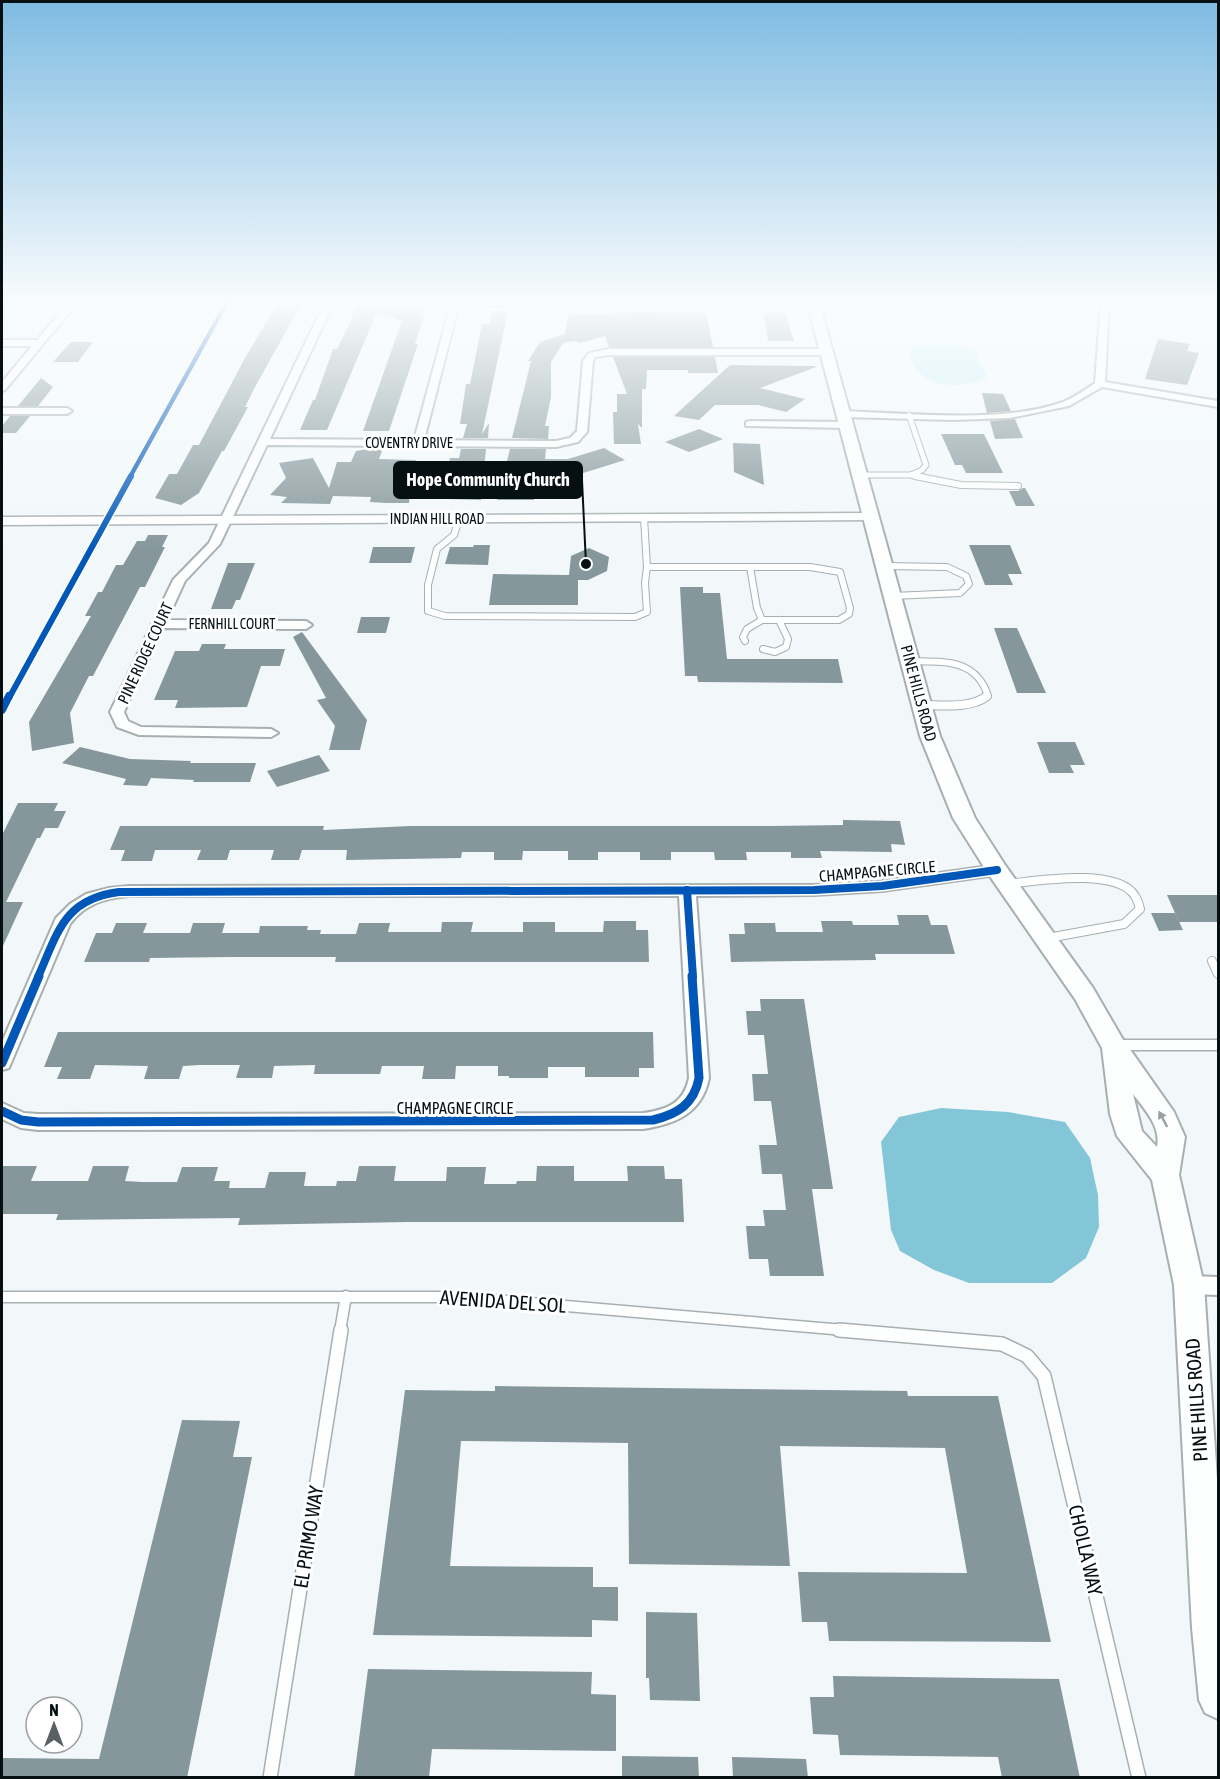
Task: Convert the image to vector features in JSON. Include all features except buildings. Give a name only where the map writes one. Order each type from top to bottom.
[{"type":"main road","name":"PINE HILLS ROAD","points":[[836,385],[922,705],[943,772],[964,818],[1002,878],[1083,994],[1113,1045],[1165,1119],[1172,1137],[1165,1175],[1204,1285],[1218,1698]]},
{"type":"main road","name":"PINE HILLS ROAD","points":[[1113,1045],[1123,1114],[1130,1136],[1165,1175]]},
{"type":"street","name":"PINE RIDGE COURT","points":[[271,733],[150,732],[129,729],[118,718],[119,705],[179,580],[214,544],[289,385]]},
{"type":"street","points":[[418,443],[433,385]]},
{"type":"street","name":"COVENTRY DRIVE","points":[[261,442],[556,444],[573,440],[582,432],[586,385]]},
{"type":"street","points":[[750,424],[909,415],[981,416],[1031,412],[1060,406],[1083,397],[1099,385]]},
{"type":"street","points":[[1106,385],[1218,404]]},
{"type":"street","points":[[2,411],[67,411]]},
{"type":"street","name":"INDIAN HILL ROAD","points":[[2,521],[872,517]]},
{"type":"street","name":"FERNHILL COURT","points":[[158,624],[306,625]]},
{"type":"street","name":"CHAMPAGNE CIRCLE","points":[[2,1063],[62,922],[76,906],[102,894],[129,891],[858,888],[1002,878]]},
{"type":"street","name":"CHAMPAGNE CIRCLE","points":[[2,1111],[21,1120],[38,1122],[643,1121],[671,1116],[693,1099],[698,1089],[699,1078],[687,890]]},
{"type":"lane","points":[[909,415],[926,465],[922,470],[911,475]]},
{"type":"lane","points":[[860,475],[911,475],[961,485],[1018,486]]},
{"type":"lane","points":[[459,519],[454,535],[436,549],[428,585],[426,606],[428,611],[445,616],[635,617],[647,612],[644,518]]},
{"type":"lane","points":[[885,566],[947,567],[966,576],[969,584],[960,593],[893,596]]},
{"type":"lane","points":[[647,567],[814,567],[840,572],[850,608],[849,614],[839,620],[762,620],[747,629],[743,637],[745,640]]},
{"type":"lane","points":[[750,567],[757,608],[762,620]]},
{"type":"lane","points":[[763,649],[775,652],[786,647],[788,639],[779,620]]},
{"type":"lane","points":[[910,661],[957,664],[978,674],[987,689],[988,696],[980,702],[922,705]]},
{"type":"lane","points":[[1002,878],[1102,880],[1132,891],[1139,901],[1140,909],[1124,924],[1045,939]]},
{"type":"lane","points":[[1212,961],[1218,974]]},
{"type":"lane","points":[[1113,1045],[1218,1045]]},
{"type":"lane","name":"EL PRIMO WAY","points":[[270,1778],[346,1296]]},
{"type":"lane","name":"AVENIDA DEL SOL","points":[[2,1297],[484,1298],[1002,1344]]},
{"type":"lane","name":"CHOLLA WAY","points":[[1002,1344],[1026,1354],[1037,1364],[1044,1376],[1139,1778]]},
{"type":"water","points":[[941,1108],[1008,1112],[1065,1122],[1090,1158],[1098,1195],[1099,1227],[1086,1258],[1052,1283],[969,1283],[934,1270],[900,1251],[891,1230],[881,1142],[899,1117]]},
{"type":"cycle path","points":[[2,710],[181,385]]},
{"type":"cycle path","points":[[2,1063],[62,922],[83,902],[109,893],[129,891],[814,890],[882,886],[997,870]]},
{"type":"cycle path","points":[[2,1111],[21,1120],[38,1122],[643,1121],[663,1117],[680,1110],[687,1104],[697,1089],[699,1078],[687,890]]},
{"type":"place","name":"Hope Community Church","points":[[586,564]]}]
